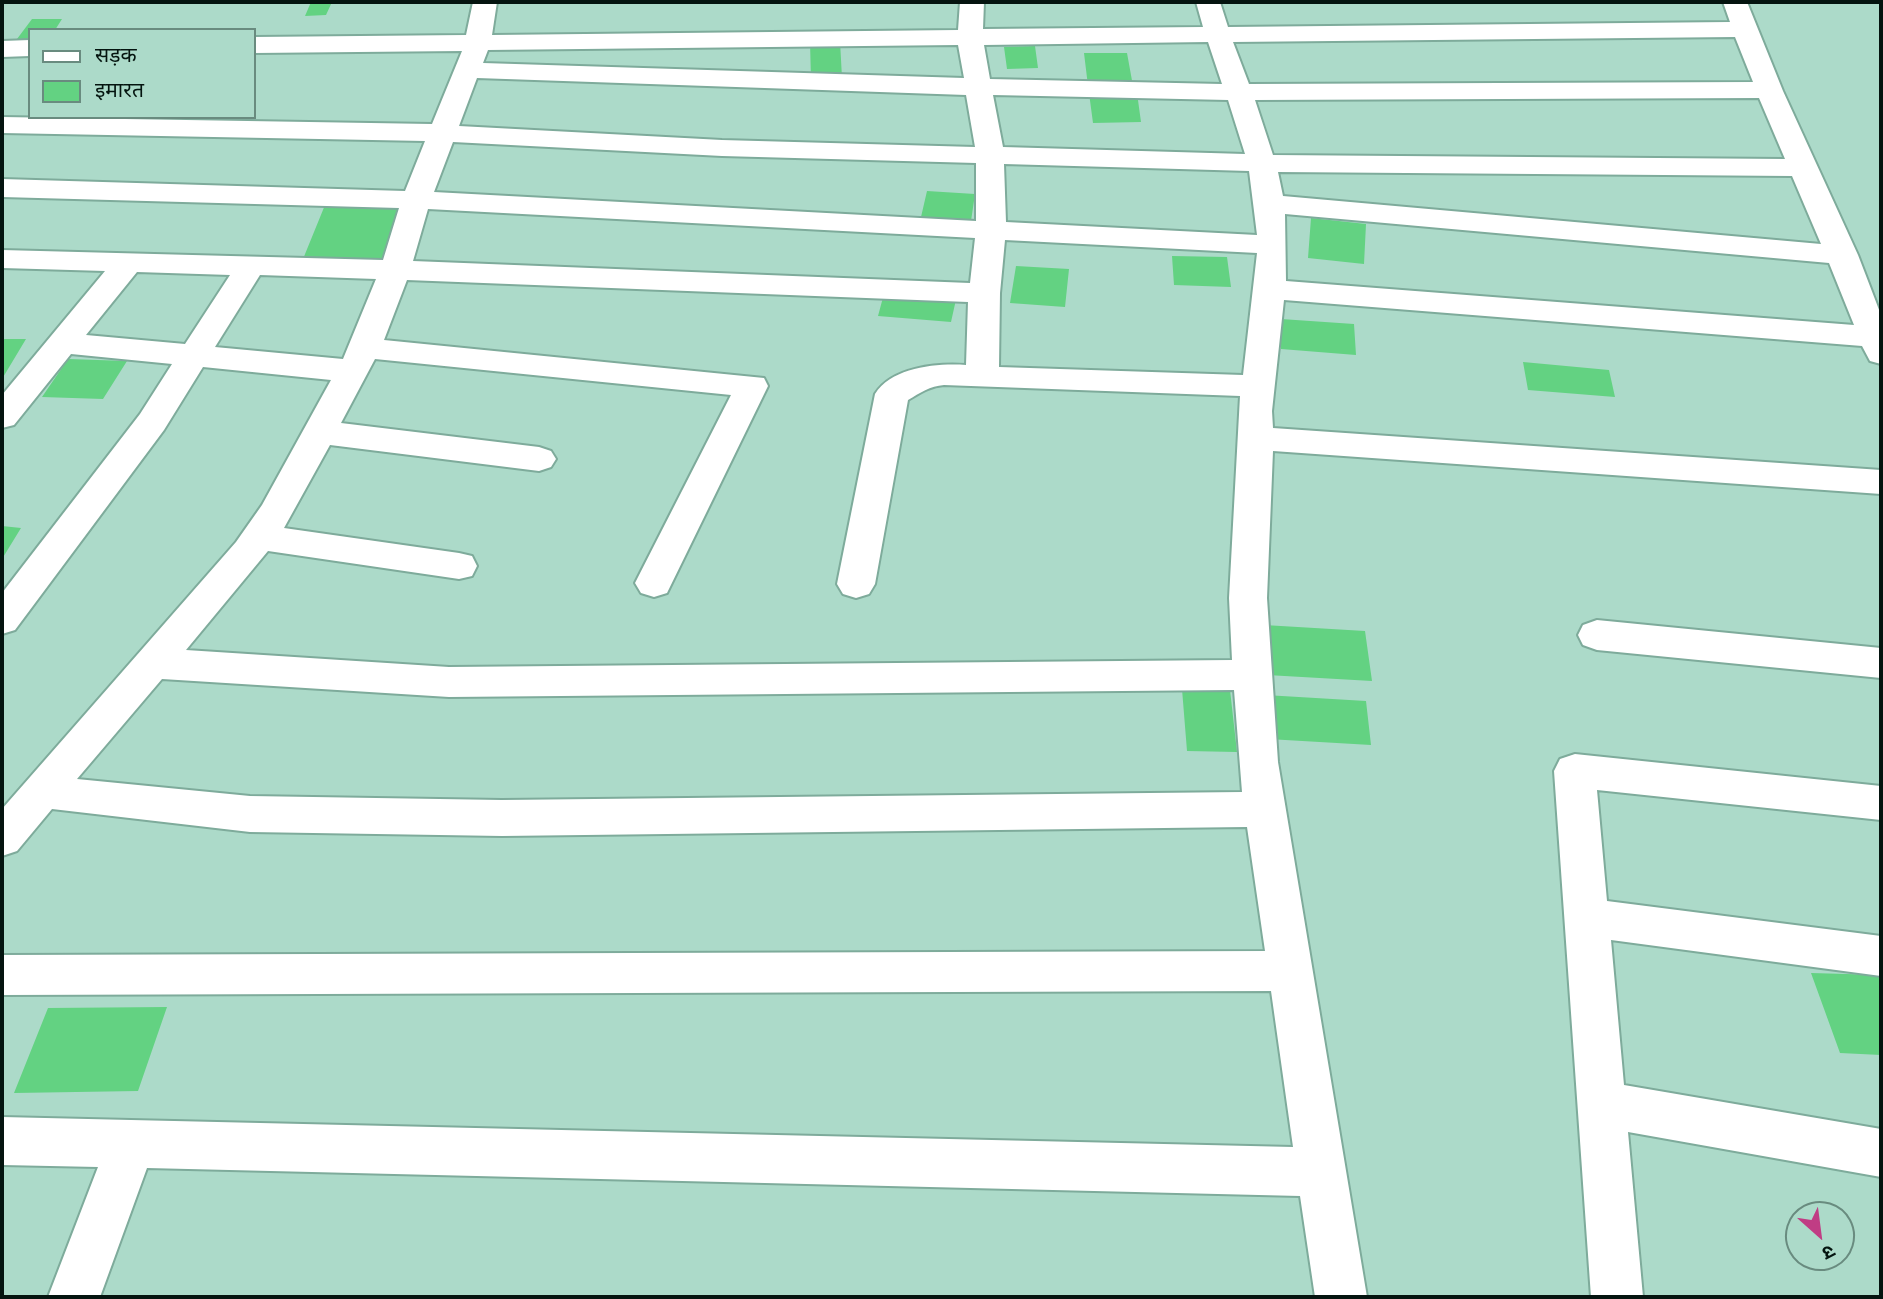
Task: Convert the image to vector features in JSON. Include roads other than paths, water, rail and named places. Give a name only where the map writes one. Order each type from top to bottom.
[{"type":"street","points":[[2,838],[259,537],[320,432],[359,359],[395,270],[416,200],[478,42],[485,2]]},
{"type":"street","points":[[972,2],[970,37],[990,154],[991,230],[984,293],[982,377]]},
{"type":"street","points":[[1268,289],[1879,343],[1843,255],[1802,168],[1735,2]]},
{"type":"street","points":[[256,45],[970,37],[1212,18],[1745,29]]},
{"type":"street","points":[[1212,18],[1262,163],[1270,204],[1271,245],[1257,386],[1248,598],[1252,675],[1264,809],[1341,1297]]},
{"type":"street","points":[[2,49],[28,48]]},
{"type":"street","points":[[467,70],[979,87],[1237,92],[1770,90]]},
{"type":"street","points":[[2,125],[443,133],[722,148],[1262,163],[1802,168]]},
{"type":"street","points":[[2,188],[416,200],[1271,245]]},
{"type":"street","points":[[1270,204],[1843,255]]},
{"type":"street","points":[[2,259],[395,270],[984,293]]},
{"type":"street","points":[[7,403],[62,343],[128,262]]},
{"type":"street","points":[[2,620],[152,422],[251,266]]},
{"type":"street","points":[[62,343],[194,355],[359,359],[752,386],[654,583]]},
{"type":"street","points":[[856,584],[892,394],[918,379],[938,373],[982,377],[1257,386]]},
{"type":"street","points":[[320,432],[539,459]]},
{"type":"street","points":[[1256,438],[1881,482]]},
{"type":"street","points":[[259,537],[459,566]]},
{"type":"street","points":[[1597,635],[1881,663]]},
{"type":"street","points":[[153,663],[449,682],[1252,675]]},
{"type":"street","points":[[1617,1297],[1575,771],[1881,803]]},
{"type":"street","points":[[43,790],[64,795],[250,814],[474,818],[1264,809]]},
{"type":"street","points":[[1588,918],[1881,956]]},
{"type":"street","points":[[2,975],[1290,971]]},
{"type":"street","points":[[1602,1104],[1881,1153]]},
{"type":"street","points":[[2,1141],[1321,1172]]},
{"type":"street","points":[[74,1297],[131,1144]]}]
